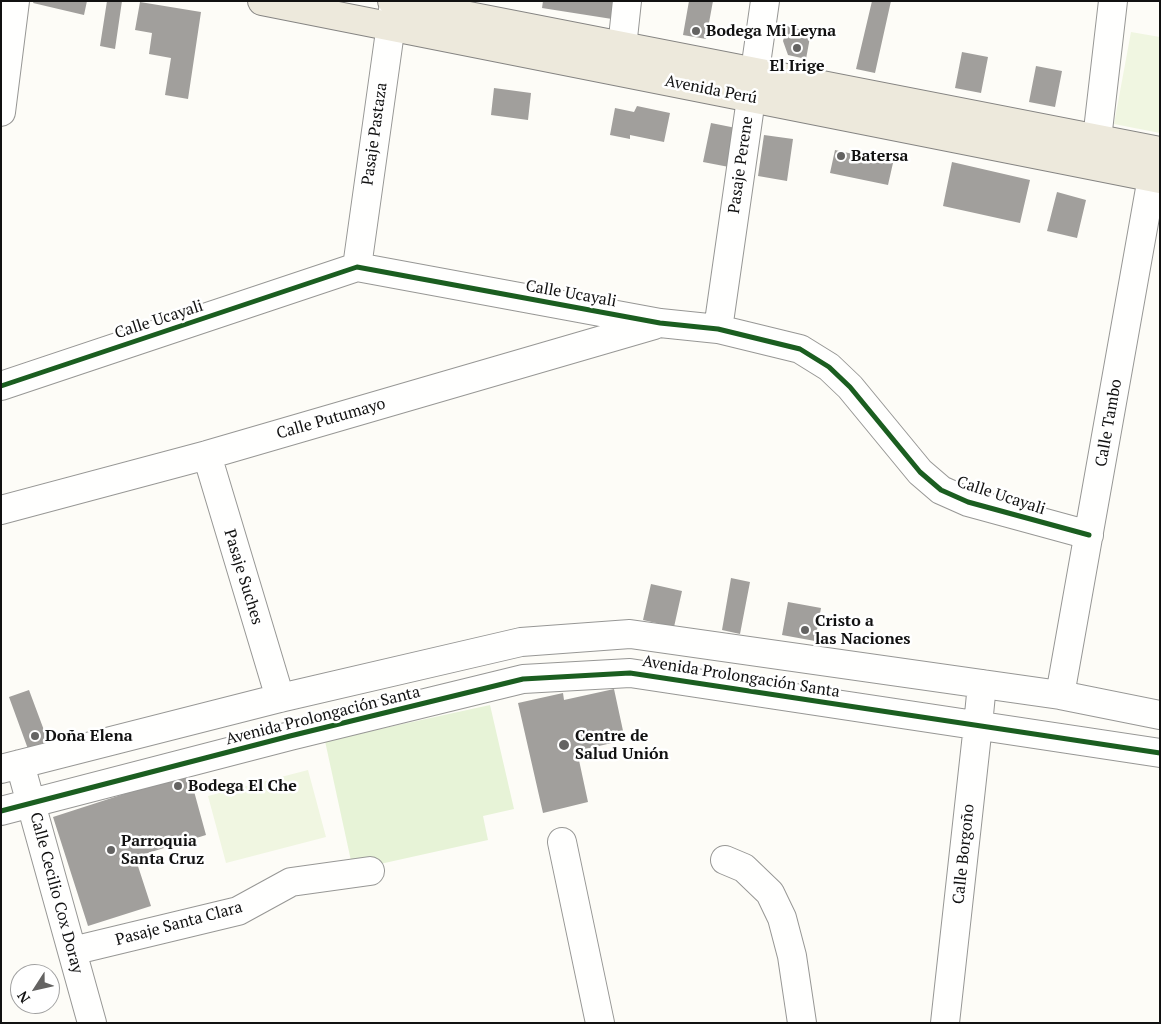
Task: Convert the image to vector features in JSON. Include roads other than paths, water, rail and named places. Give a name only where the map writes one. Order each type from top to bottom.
[{"type":"main road","name":"Avenida Perú","points":[[262,1],[392,10],[622,47],[753,85],[1097,139],[1158,151]]},
{"type":"main road","name":"Avenida Perú","points":[[392,10],[753,85],[1156,178]]},
{"type":"street","points":[[1,112],[15,1]]},
{"type":"street","points":[[622,47],[627,1]]},
{"type":"street","name":"Pasaje Perene","points":[[718,329],[765,1]]},
{"type":"street","points":[[1097,139],[1113,1]]},
{"type":"street","name":"Pasaje Pastaza","points":[[357,267],[392,10]]},
{"type":"street","name":"Calle Tambo","points":[[1060,695],[1156,178],[1158,151]]},
{"type":"street","name":"Calle Ucayali","points":[[1,386],[357,267],[660,323],[718,329],[800,349],[829,367],[850,387],[920,472],[941,490],[968,502],[1089,536]]},
{"type":"street","name":"Calle Putumayo","points":[[1,510],[207,455],[660,323]]},
{"type":"street","name":"Pasaje Suches","points":[[207,455],[280,698]]},
{"type":"street","points":[[630,634],[630,673]]},
{"type":"street","name":"Avenida Prolongación Santa","points":[[10,766],[280,698],[521,642],[630,634],[1060,695],[1160,715]]},
{"type":"street","name":"Avenida Prolongación Santa","points":[[1,812],[290,736],[523,679],[630,673],[1160,753]]},
{"type":"street","name":"Calle Borgoño","points":[[945,1023],[982,684]]},
{"type":"street","name":"Calle Cecilio Cox Doray","points":[[10,766],[31,804],[92,1023]]},
{"type":"street","points":[[562,842],[600,1023]]},
{"type":"street","points":[[725,860],[744,868],[770,893],[782,918],[792,956],[802,1023]]},
{"type":"street","name":"Pasaje Santa Clara","points":[[72,950],[238,912],[291,882],[370,871]]},
{"type":"place","name":"Bodega Mi Leyna","points":[[696,31]]},
{"type":"place","name":"El Irige","points":[[797,48]]},
{"type":"place","name":"Batersa","points":[[841,156]]},
{"type":"place","name":"Cristo a las Naciones","points":[[805,630]]},
{"type":"place","name":"Doña Elena","points":[[35,736]]},
{"type":"place","name":"Centre de Salud Unión","points":[[564,745]]},
{"type":"place","name":"Bodega El Che","points":[[178,786]]},
{"type":"place","name":"Parroquia Santa Cruz","points":[[111,850]]}]
